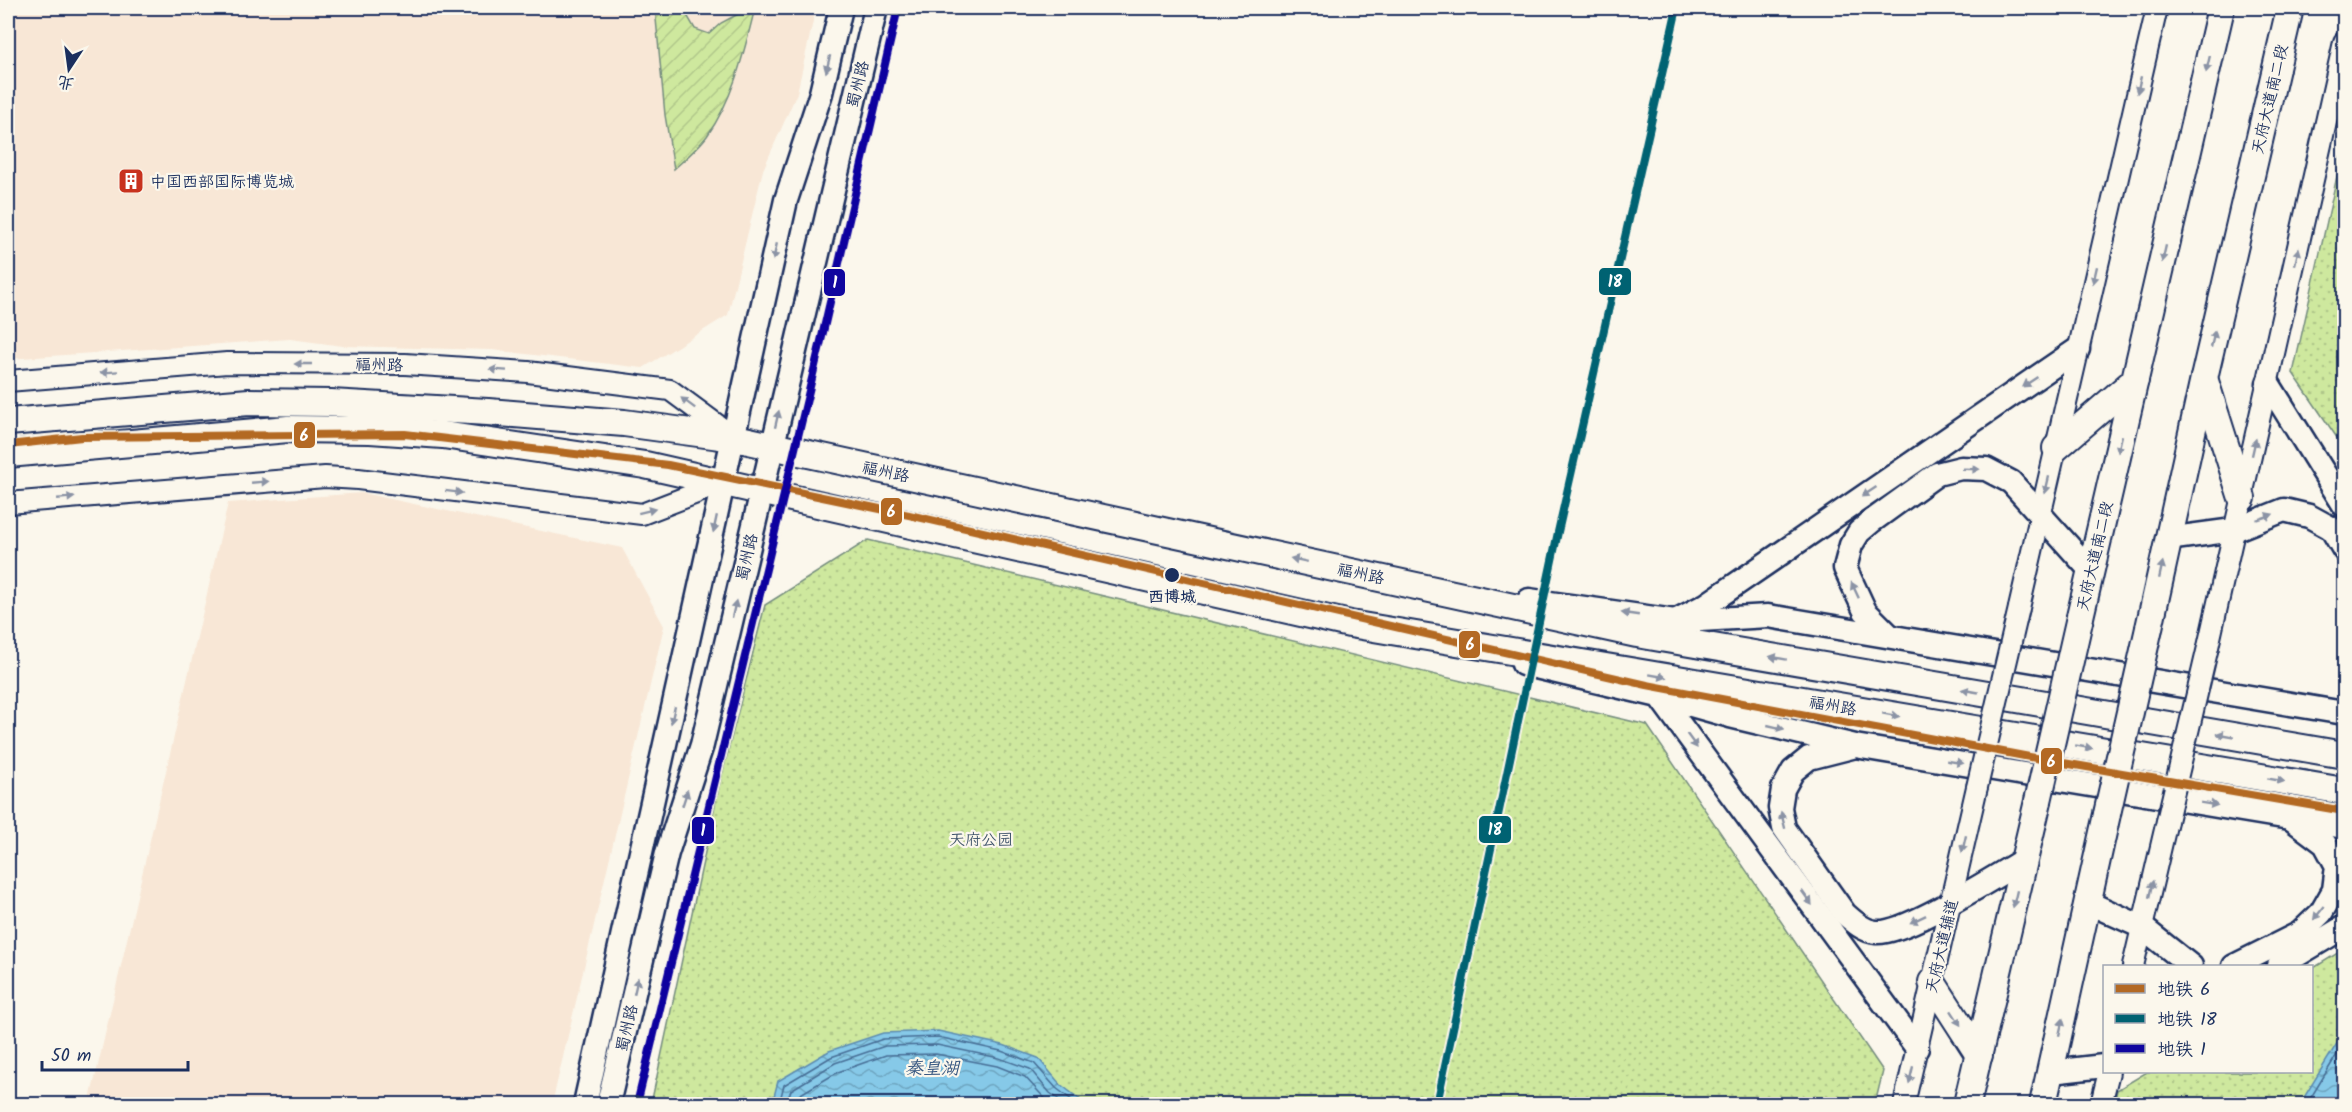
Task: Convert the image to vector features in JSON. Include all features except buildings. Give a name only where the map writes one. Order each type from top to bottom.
[{"type":"main road","name":"蜀州路","points":[[585,1104],[725,483],[786,200],[821,93],[841,8]]},
{"type":"main road","name":"蜀州路","points":[[608,1104],[667,853],[702,745],[876,8]]},
{"type":"main road","name":"天府大道南二段","points":[[1967,1104],[2221,8]]},
{"type":"main road","name":"天府大道南二段","points":[[2043,1104],[2089,903],[2167,538],[2290,8]]},
{"type":"main road","points":[[1675,621],[1706,605],[2078,349]]},
{"type":"main road","points":[[2204,378],[2242,498]]},
{"type":"main road","points":[[2056,448],[2135,380]]},
{"type":"main road","points":[[2268,383],[2344,505]]},
{"type":"main road","name":"福州路","points":[[8,422],[249,402],[331,403],[624,423],[735,438],[1637,634],[2344,755]]},
{"type":"main road","name":"福州路","points":[[8,454],[288,429],[370,430],[443,435],[645,465],[1350,624],[2344,792]]},
{"type":"main road","points":[[1890,636],[1865,611],[1845,568],[1851,545],[1859,532],[1872,520],[1937,474],[1961,468],[1986,469],[2011,482],[2091,571]]},
{"type":"main road","points":[[2167,538],[2234,530],[2284,510],[2309,516],[2331,528],[2344,550]]},
{"type":"main road","points":[[1389,579],[1675,621],[1768,616],[2344,713]]},
{"type":"main road","points":[[1350,624],[1659,696],[1730,716],[1856,746],[2344,827]]},
{"type":"main road","points":[[1659,696],[1917,1048]]},
{"type":"main road","points":[[2317,710],[2344,705]]},
{"type":"main road","points":[[1856,746],[1809,758],[1792,771],[1783,789],[1780,808],[1784,828],[1845,914],[1857,925],[1875,932],[1891,931],[1919,919],[2024,860]]},
{"type":"main road","points":[[2236,965],[2300,933],[2321,913],[2334,890],[2337,866],[2325,844],[2289,818]]},
{"type":"main road","points":[[2089,903],[2142,927],[2190,965]]},
{"type":"main road","points":[[2281,965],[2344,927]]},
{"type":"main road","points":[[1932,982],[1979,1055]]},
{"type":"main road","points":[[2051,1072],[2103,1066]]},
{"type":"street","name":"天府大道辅道","points":[[1904,1104],[2157,8]]},
{"type":"street","points":[[2133,965],[2208,647],[2344,42]]},
{"type":"street","name":"福州路","points":[[8,381],[227,363],[405,364],[528,372],[670,390],[735,438]]},
{"type":"street","points":[[8,503],[325,477],[358,479],[642,514],[725,483]]},
{"type":"street","points":[[2101,1104],[2109,1073]]},
{"type":"shaded area","points":[[8,8],[816,8],[797,93],[763,170],[728,315],[643,368],[492,350],[343,346],[290,339],[8,359]]},
{"type":"shaded area","points":[[362,493],[622,548],[664,626],[552,1104],[89,1104],[228,503]]},
{"type":"green space","points":[[655,8],[690,8],[688,17],[695,29],[709,34],[721,23],[746,8],[755,8],[737,74],[724,106],[703,140],[674,169],[665,115]]},
{"type":"green space","points":[[2344,145],[2344,448],[2293,373]]},
{"type":"green space","name":"天府公园","points":[[868,540],[1647,725],[1883,1071],[1875,1104],[651,1104],[719,787],[765,605]]},
{"type":"green space","points":[[2344,949],[2344,1104],[2114,1104],[2117,1090],[2145,1073],[2313,1073],[2313,968]]},
{"type":"water","name":"秦皇湖","points":[[938,1031],[1003,1045],[1038,1058],[1060,1084],[1082,1101],[1091,1104],[772,1104],[778,1081],[829,1051],[883,1033]]},
{"type":"water","points":[[2344,1032],[2344,1104],[2300,1104]]},
{"type":"metro line","name":"1","points":[[637,1104],[821,341],[898,8]]},
{"type":"metro line","name":"18","points":[[1437,1104],[1558,532],[1677,8]]},
{"type":"metro line","name":"6","points":[[8,445],[82,437],[405,434],[668,465],[909,515],[1647,685],[2046,760],[2344,811]]},
{"type":"place","name":"中国西部国际博览城","points":[[131,181]]},
{"type":"place","name":"西博城","points":[[1172,575]]}]
